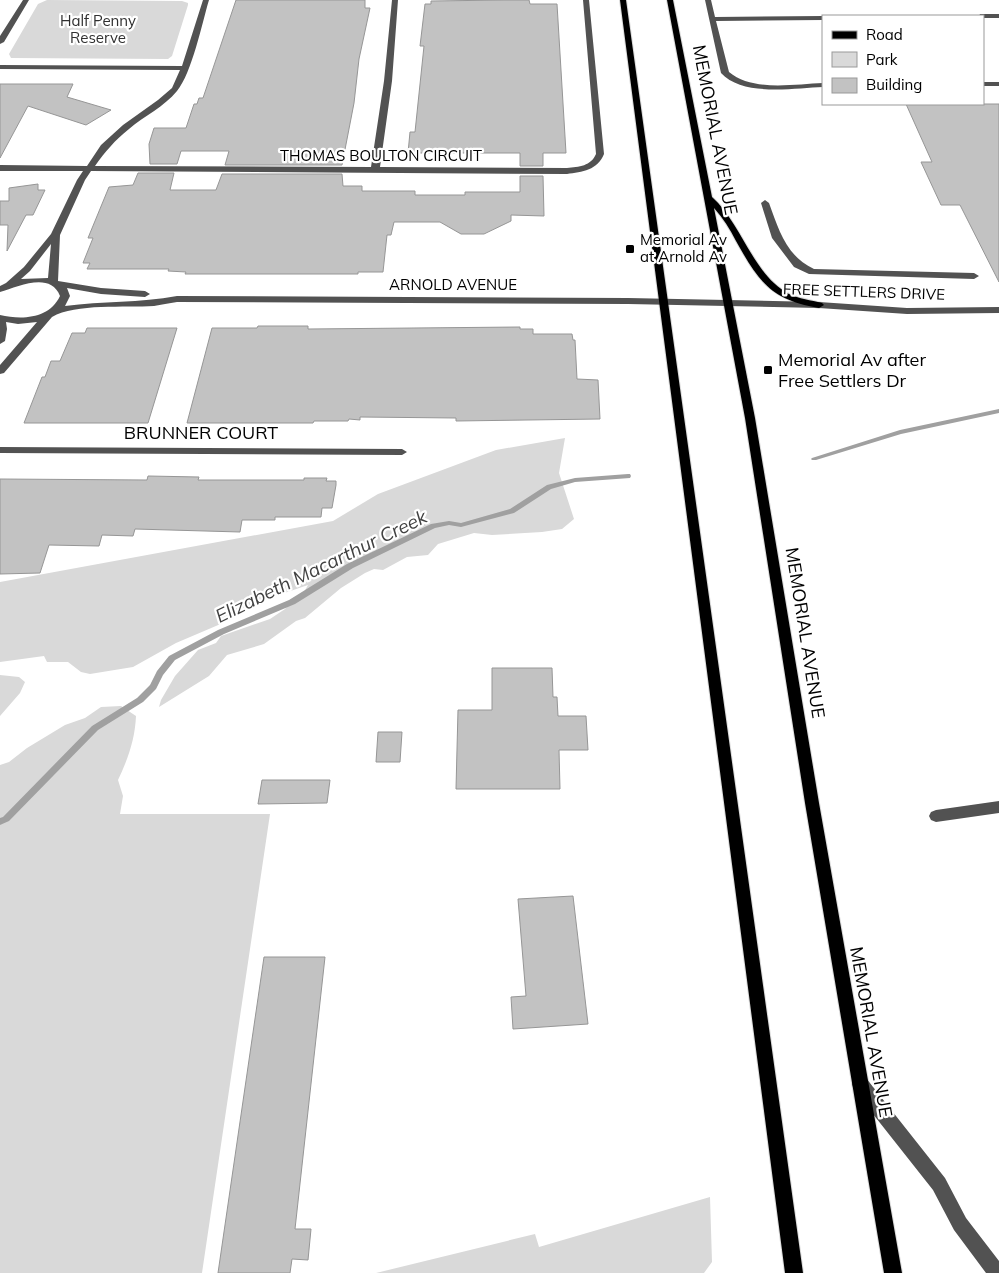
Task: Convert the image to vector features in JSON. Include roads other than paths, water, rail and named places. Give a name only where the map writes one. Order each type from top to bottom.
[{"type":"main road","points":[[623,0],[794,1273]]},
{"type":"main road","name":"MEMORIAL AVENUE","points":[[670,0],[750,418],[892,1273]]},
{"type":"main road","points":[[708,198],[724,214],[740,243],[772,286],[783,295],[819,306]]},
{"type":"street","points":[[0,42],[26,0]]},
{"type":"street","points":[[4,287],[27,269],[55,235],[74,193],[88,168],[114,136],[170,94],[178,83],[185,68],[206,0]]},
{"type":"street","points":[[375,170],[388,81],[396,0]]},
{"type":"street","name":"THOMAS BOULTON CIRCUIT","points":[[0,168],[567,170],[584,168],[596,162],[600,154],[586,0]]},
{"type":"street","points":[[708,0],[725,73],[729,79],[739,84],[822,85]]},
{"type":"street","points":[[984,16],[999,16]]},
{"type":"street","points":[[713,19],[822,18]]},
{"type":"street","points":[[0,67],[185,68]]},
{"type":"street","points":[[984,84],[999,84]]},
{"type":"street","points":[[765,203],[777,238],[797,265],[812,272],[974,276]]},
{"type":"street","points":[[0,371],[62,303],[65,296],[63,290],[55,283],[52,263],[57,244],[55,235]]},
{"type":"street","name":"ARNOLD AVENUE","points":[[4,287],[29,280],[101,292],[158,295],[177,299]]},
{"type":"street","name":"ARNOLD AVENUE","points":[[0,318],[25,321],[52,312],[101,304],[155,303],[177,299],[728,303]]},
{"type":"street","name":"FREE SETTLERS DRIVE","points":[[728,303],[906,311],[999,310]]},
{"type":"street","points":[[0,318],[2,329],[0,341]]},
{"type":"street","name":"BRUNNER COURT","points":[[0,450],[402,452]]},
{"type":"street","points":[[936,816],[999,807]]},
{"type":"street","points":[[859,1082],[939,1184],[960,1224],[998,1273]]},
{"type":"waterway","name":"Elizabeth Macarthur Creek","points":[[814,459],[900,432],[999,411]]},
{"type":"waterway","name":"Elizabeth Macarthur Creek","points":[[0,822],[6,819],[95,728],[140,700],[153,687],[160,673],[172,658],[221,632],[292,602],[350,566],[433,526],[449,523],[461,525],[512,511],[549,487],[575,480],[628,476]]},
{"type":"place","name":"Memorial Av at Arnold Av","points":[[630,249]]},
{"type":"place","name":"Memorial Av after Free Settlers Dr","points":[[768,370]]},
{"type":"park label","name":"Half Penny Reserve","points":[[98,30]]}]
